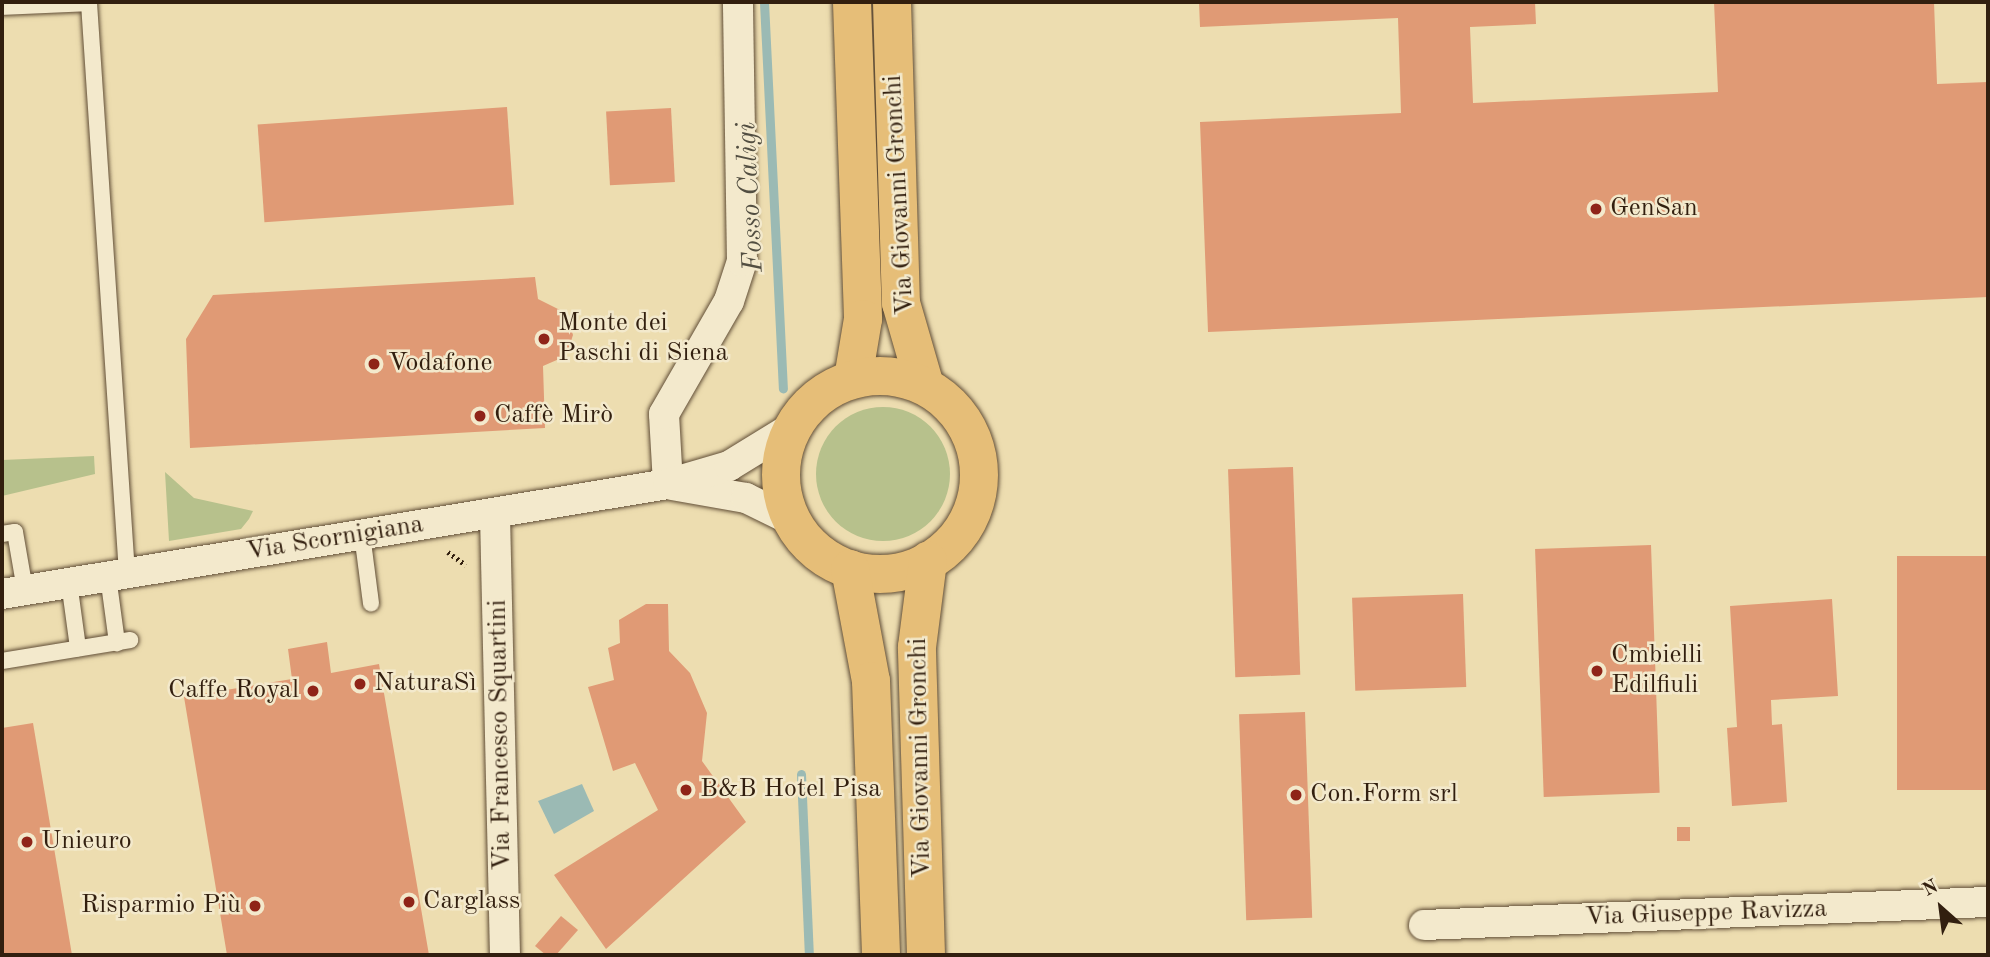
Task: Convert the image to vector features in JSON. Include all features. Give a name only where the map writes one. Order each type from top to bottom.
[{"type":"main road","name":"Via Giovanni Gronchi","points":[[852,2],[863,319],[853,379]]},
{"type":"main road","name":"Via Giovanni Gronchi","points":[[892,2],[901,303],[925,386]]},
{"type":"main road","points":[[887,376],[925,386],[967,425],[980,479],[960,536],[929,561],[894,573],[850,569],[816,550],[791,520],[782,466],[794,426],[819,397],[853,379],[887,376]]},
{"type":"main road","name":"Via Giovanni Gronchi","points":[[926,955],[916,647],[929,561]]},
{"type":"main road","name":"Via Giovanni Gronchi","points":[[850,569],[871,681],[881,955]]},
{"type":"street","points":[[668,484],[663,414],[729,301],[742,261],[738,2]]},
{"type":"street","name":"Via Scornigiana","points":[[13,592],[362,534],[495,515],[668,484],[729,466],[794,426]]},
{"type":"street","name":"Via Scornigiana","points":[[668,484],[746,498],[791,520]]},
{"type":"street","name":"Via Francesco Squartini","points":[[495,515],[505,955]]},
{"type":"street","name":"Via Giuseppe Ravizza","points":[[1424,925],[1988,902]]},
{"type":"lane","points":[[2,7],[89,3],[118,574],[124,641],[2,661]]},
{"type":"lane","points":[[2,534],[15,532],[13,592]]},
{"type":"lane","points":[[362,534],[371,603]]},
{"type":"lane","points":[[69,582],[78,648]]},
{"type":"path","points":[[439,552],[456,555],[471,572]]},
{"type":"green space","points":[[883,407],[909,412],[931,426],[945,448],[950,474],[945,500],[931,522],[909,536],[883,541],[857,536],[835,522],[821,500],[816,474],[821,448],[835,426],[857,412]]},
{"type":"green space","points":[[94,456],[95,474],[2,496],[2,460]]},
{"type":"green space","points":[[165,472],[194,498],[253,511],[249,519],[241,529],[169,541]]},
{"type":"water","points":[[582,784],[594,811],[554,834],[538,801]]},
{"type":"building","name":"GenSan","points":[[1199,2],[1535,2],[1536,24],[1470,27],[1473,103],[1718,92],[1714,2],[1934,2],[1937,84],[1988,82],[1988,297],[1208,332],[1200,122],[1401,113],[1398,18],[1200,27]]},
{"type":"building","points":[[507,107],[514,205],[264,222],[258,124]]},
{"type":"building","points":[[671,108],[675,182],[610,185],[606,111]]},
{"type":"building","points":[[535,277],[538,299],[566,313],[573,335],[566,356],[543,366],[545,428],[190,448],[186,339],[213,295]]},
{"type":"building","points":[[1293,467],[1300,675],[1235,677],[1228,469]]},
{"type":"building","name":"Cmbielli Edilfiuli","points":[[1651,545],[1660,793],[1544,797],[1535,549]]},
{"type":"building","points":[[1897,556],[1988,556],[1988,790],[1897,790]]},
{"type":"building","points":[[1463,594],[1466,687],[1355,691],[1352,598]]},
{"type":"building","points":[[1832,599],[1838,696],[1771,700],[1772,725],[1782,724],[1787,802],[1732,806],[1727,728],[1737,727],[1730,606]]},
{"type":"building","name":"B&B Hotel Pisa","points":[[646,604],[668,604],[669,651],[690,673],[707,713],[702,761],[746,822],[606,949],[554,875],[658,810],[635,763],[613,771],[588,687],[614,680],[608,648],[620,643],[619,620]]},
{"type":"building","points":[[327,642],[331,673],[379,664],[429,955],[227,955],[184,697],[292,679],[288,649]]},
{"type":"building","points":[[1305,712],[1312,918],[1246,920],[1239,714]]},
{"type":"building","name":"Unieuro","points":[[33,723],[72,955],[2,955],[2,728]]},
{"type":"building","points":[[1677,827],[1690,827],[1690,841],[1677,841]]},
{"type":"building","points":[[561,916],[578,930],[556,955],[546,955],[535,946]]},
{"type":"waterway","name":"Fosso Caligi","points":[[764,2],[783,389]]},
{"type":"waterway","name":"Fosso Caligi","points":[[801,774],[809,955]]},
{"type":"place","name":"GenSan","points":[[1596,209]]},
{"type":"place","name":"Monte dei Paschi di Siena","points":[[544,339]]},
{"type":"place","name":"Vodafone","points":[[374,364]]},
{"type":"place","name":"Caffè Mirò","points":[[480,416]]},
{"type":"place","name":"Cmbielli Edilfiuli","points":[[1597,671]]},
{"type":"place","name":"NaturaSì","points":[[360,684]]},
{"type":"place","name":"Caffe Royal","points":[[313,691]]},
{"type":"place","name":"B&B Hotel Pisa","points":[[686,790]]},
{"type":"place","name":"Con.Form srl","points":[[1296,795]]},
{"type":"place","name":"Unieuro","points":[[27,842]]},
{"type":"place","name":"Carglass","points":[[409,902]]},
{"type":"place","name":"Risparmio Più","points":[[255,906]]}]
